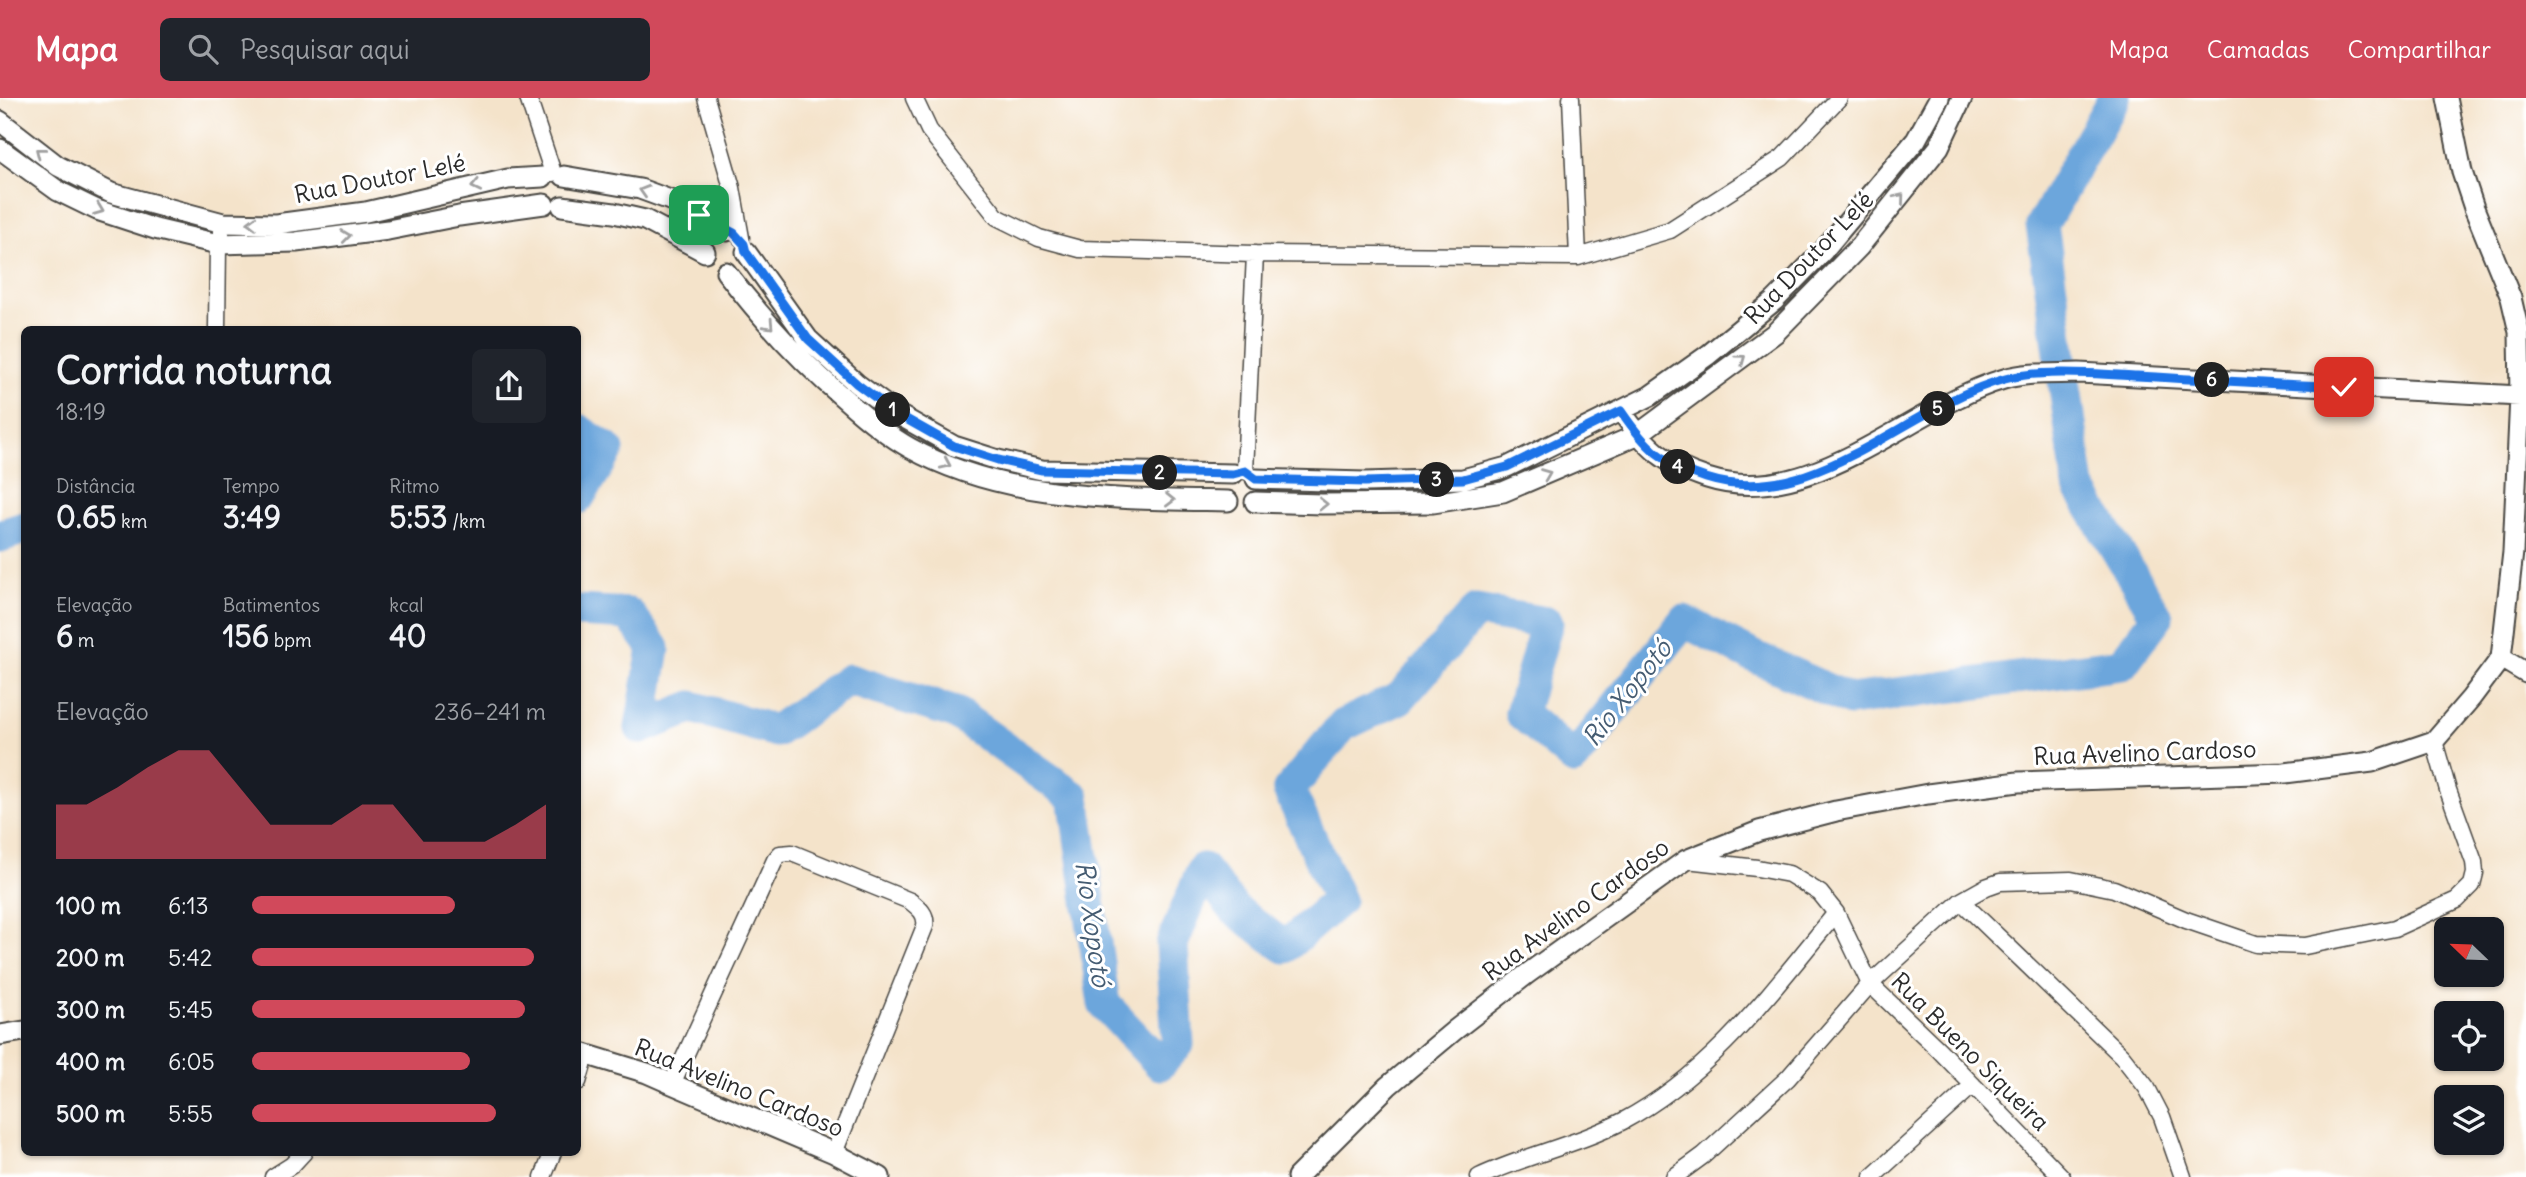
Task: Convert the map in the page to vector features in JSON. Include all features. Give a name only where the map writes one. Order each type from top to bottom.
[{"type":"street","points":[[528,98],[553,175],[570,185],[570,197],[553,205],[538,194],[537,188],[553,175]]},
{"type":"street","points":[[706,98],[732,188],[740,266],[726,272]]},
{"type":"street","points":[[914,98],[929,130],[997,217],[1040,238],[1080,249],[1255,254],[1578,257],[1670,230],[1782,159],[1839,98]]},
{"type":"street","points":[[1571,98],[1578,257]]},
{"type":"street","name":"Rua Doutor Lelé","points":[[0,121],[58,166],[111,193],[223,223],[276,224],[366,212],[508,179],[553,175],[640,189],[670,200],[738,241],[808,339],[857,384],[888,407],[954,446],[1042,470],[1244,475],[1365,482],[1463,479],[1507,467],[1650,396],[1708,355],[1774,301],[1816,258],[1916,140],[1939,98]]},
{"type":"street","name":"Rua Doutor Lelé","points":[[1255,502],[1433,503],[1503,492],[1637,435],[1775,334],[1859,247],[1939,147],[1962,98]]},
{"type":"street","points":[[1674,1177],[1704,1156],[1788,1078],[1870,984],[1961,901],[1986,887],[2000,882],[2071,880],[2114,890],[2186,920],[2256,944],[2305,946],[2395,928],[2457,900],[2472,885],[2474,862],[2434,741],[2501,658],[2513,552],[2520,396],[2519,332],[2511,298],[2462,172],[2447,98]]},
{"type":"street","name":"Rua Doutor Lelé","points":[[0,149],[58,191],[97,210],[155,229],[218,244],[322,239],[459,216],[553,205],[645,220],[705,252]]},
{"type":"street","points":[[217,326],[218,244],[223,223]]},
{"type":"street","points":[[738,241],[713,235],[705,252],[711,267],[726,272],[760,316],[809,369],[876,426],[911,449],[964,472],[1010,484],[1063,493],[1144,500],[1228,501],[1241,508],[1255,502],[1259,491],[1244,475],[1255,254]]},
{"type":"street","points":[[1621,411],[1637,435],[1665,461],[1727,485],[1765,484],[1820,471],[1963,396],[2005,379],[2024,376],[2079,373],[2520,396]]},
{"type":"street","points":[[1650,396],[1658,420],[1665,461]]},
{"type":"street","points":[[1228,501],[1225,484],[1244,475]]},
{"type":"street","points":[[2501,658],[2526,673]]},
{"type":"street","name":"Rua Avelino Cardoso","points":[[1297,1177],[1388,1086],[1527,974],[1686,860],[1759,831],[1836,811],[1928,794],[2018,782],[2284,773],[2372,762],[2434,741]]},
{"type":"street","points":[[672,1084],[780,854],[792,853],[910,901],[918,906],[926,919],[923,934],[834,1153]]},
{"type":"street","name":"Rua Bueno Siqueira","points":[[1686,860],[1788,874],[1820,893],[1836,914],[1870,984],[2062,1177]]},
{"type":"street","points":[[1961,901],[2122,1056],[2147,1088],[2162,1117],[2183,1177]]},
{"type":"street","points":[[1479,1177],[1589,1137],[1664,1097],[1744,1023],[1836,914]]},
{"type":"street","points":[[0,1035],[21,1032]]},
{"type":"street","name":"Rua Avelino Cardoso","points":[[582,1054],[648,1073],[834,1153],[880,1177]]},
{"type":"street","points":[[1872,1177],[1973,1085]]},
{"type":"street","points":[[273,1177],[300,1156]]},
{"type":"street","points":[[543,1177],[551,1156]]},
{"type":"waterway","name":"Rio Xopotó","points":[[581,611],[629,614],[654,648],[641,728],[692,707],[776,731],[849,680],[956,713],[1074,797],[1104,1004],[1160,1064],[1178,1044],[1172,944],[1203,869],[1235,910],[1285,947],[1339,900],[1289,790],[1343,725],[1400,698],[1476,611],[1547,623],[1521,713],[1574,759],[1684,621],[1850,700],[2122,664],[2157,617],[2079,487],[2042,225],[2114,98]]},
{"type":"waterway","name":"Rio Xopotó","points":[[581,432],[608,450],[581,493]]},
{"type":"waterway","name":"Rio Xopotó","points":[[0,536],[21,529]]},
{"type":"route","points":[[699,215],[741,238],[746,252],[808,339],[857,384],[899,415],[954,446],[1042,470],[1233,474],[1245,471],[1256,479],[1365,482],[1463,479],[1507,467],[1621,411],[1637,435],[1665,461],[1727,485],[1765,484],[1820,471],[1963,396],[2005,379],[2079,373],[2344,387]]}]
